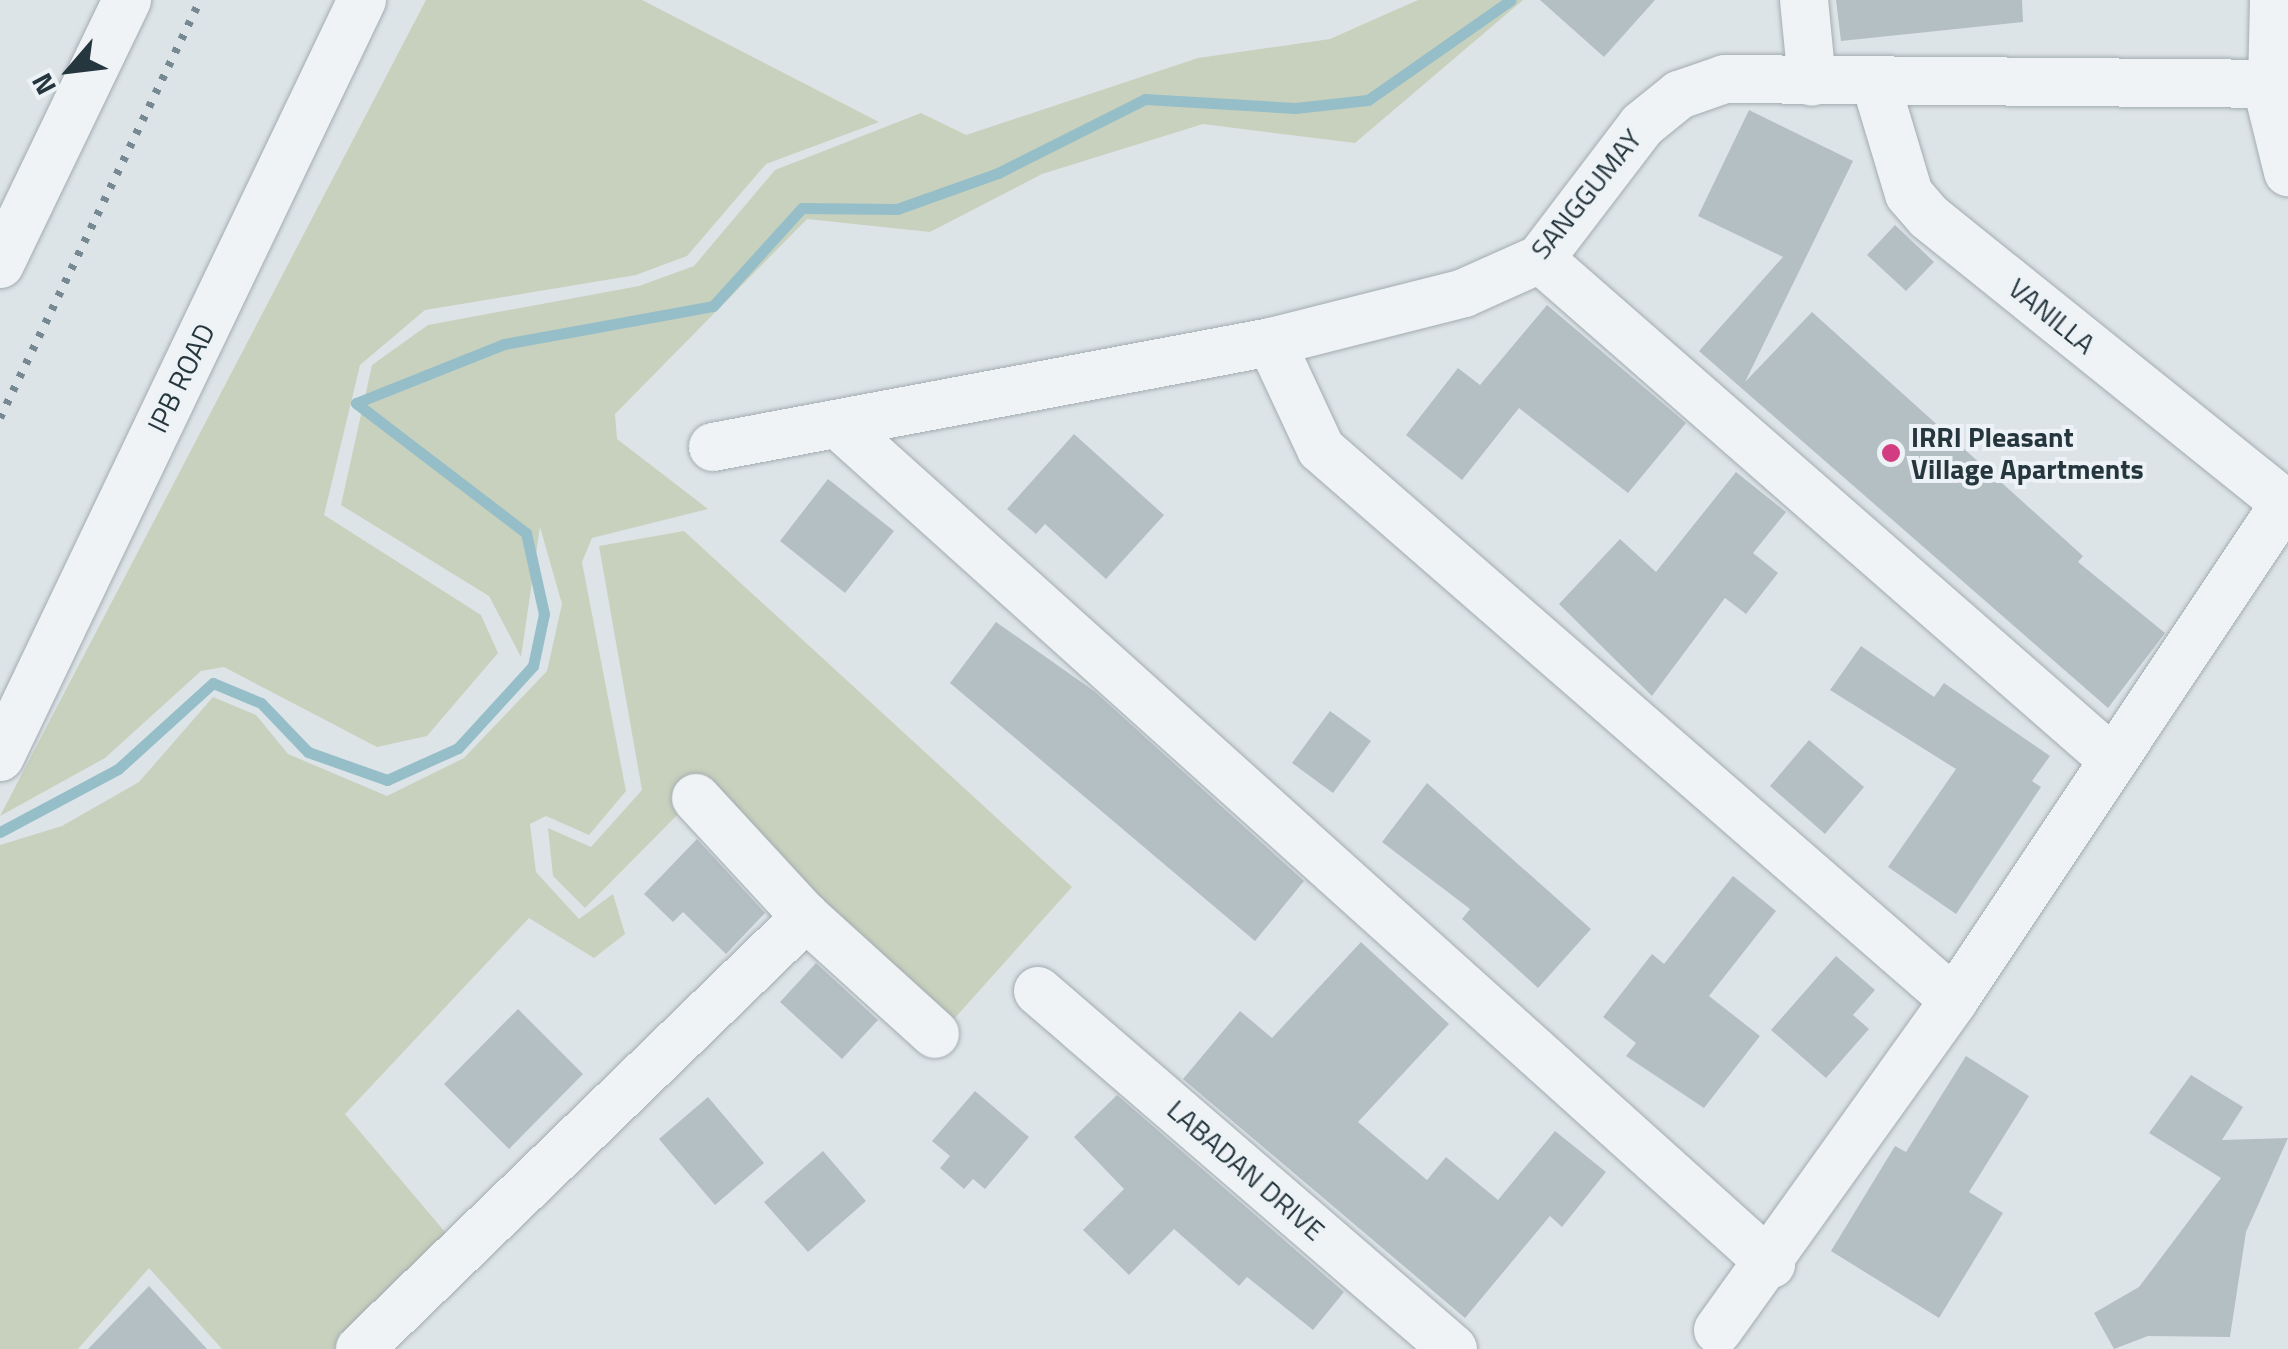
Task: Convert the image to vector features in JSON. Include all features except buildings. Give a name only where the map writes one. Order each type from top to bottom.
[{"type":"street","points":[[0,264],[127,0]]},
{"type":"street","name":"IPB ROAD","points":[[0,757],[362,0]]},
{"type":"street","points":[[1804,0],[1812,82]]},
{"type":"street","points":[[2274,0],[2275,84],[2288,172]]},
{"type":"street","name":"SANGGUMAY","points":[[713,447],[842,428],[1271,342],[1464,293],[1540,260],[1642,125],[1679,95],[1725,79],[1876,84],[2275,84]]},
{"type":"street","name":"VANILLA","points":[[1876,84],[1909,194],[1929,218],[2286,505]]},
{"type":"street","points":[[1540,260],[2112,759]]},
{"type":"street","points":[[1271,342],[1321,449],[1954,1000]]},
{"type":"street","points":[[842,428],[1771,1264]]},
{"type":"street","points":[[1718,1330],[1771,1264],[1954,1000],[2112,759],[2286,505]]},
{"type":"street","points":[[696,798],[806,918],[935,1034]]},
{"type":"street","points":[[360,1349],[806,918]]},
{"type":"street","name":"LABADAN DRIVE","points":[[1038,991],[1453,1349]]},
{"type":"green space","points":[[426,0],[642,0],[879,122],[766,164],[687,256],[636,275],[425,310],[360,365],[324,515],[481,615],[498,653],[427,736],[377,747],[224,667],[201,671],[105,758],[0,816]]},
{"type":"green space","points":[[1418,0],[1523,0],[1355,143],[1203,124],[1042,174],[930,232],[807,219],[615,414],[617,439],[708,509],[592,538],[582,562],[626,791],[589,835],[546,816],[530,824],[536,872],[579,919],[613,894],[625,934],[594,958],[529,918],[345,1114],[451,1239],[344,1349],[222,1349],[149,1268],[78,1349],[0,1349],[0,845],[62,826],[139,782],[213,697],[256,715],[288,754],[387,796],[464,758],[547,671],[562,604],[540,527],[521,657],[489,596],[341,505],[372,365],[428,325],[639,286],[694,266],[775,170],[921,113],[966,135],[1198,58],[1330,39]]},
{"type":"green space","points":[[684,531],[1072,887],[945,1029],[703,789],[585,908],[553,876],[548,828],[591,847],[642,790],[599,546]]},
{"type":"waterway","points":[[0,832],[118,769],[213,683],[261,703],[308,752],[387,780],[458,748],[533,666],[544,614],[526,533],[356,403],[504,344],[713,306],[802,208],[897,209],[998,173],[1145,99],[1295,108],[1368,100],[1511,0]]},
{"type":"railway","points":[[0,418],[200,0]]},
{"type":"place","name":"IRRI Pleasant Village Apartments","points":[[1891,453]]}]
